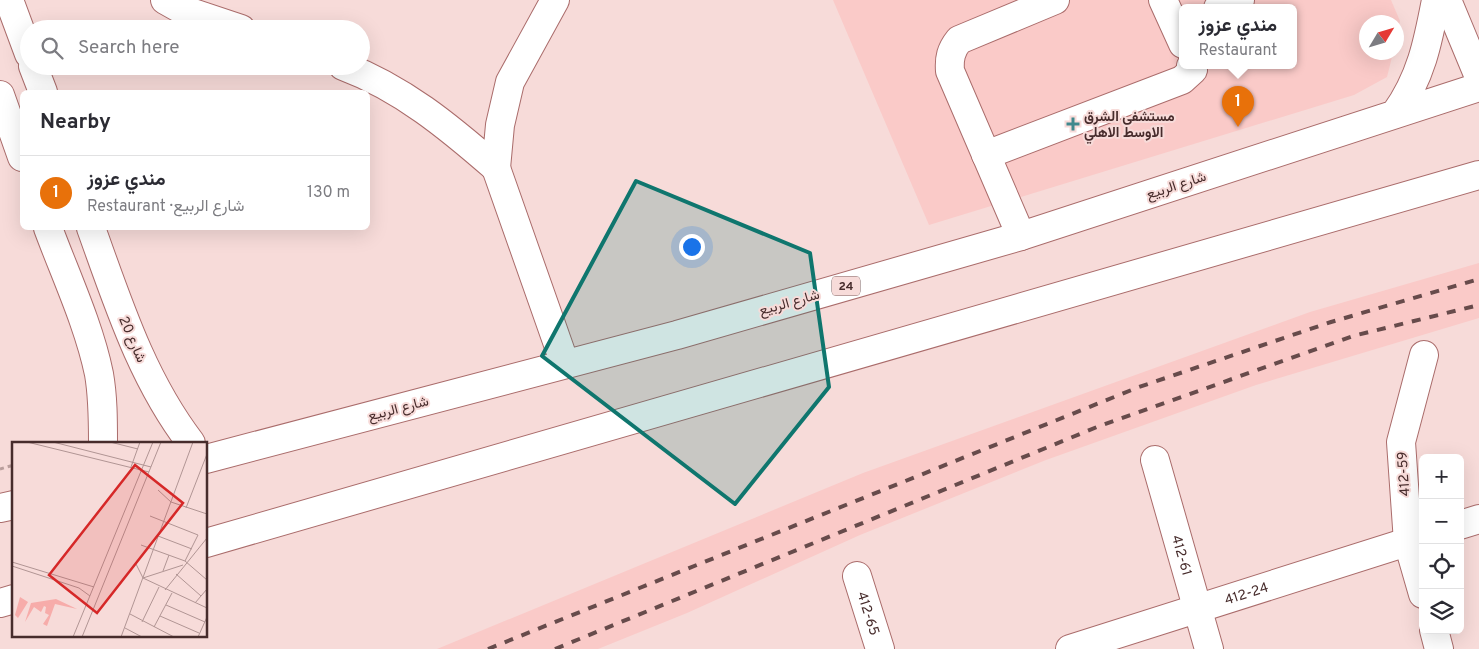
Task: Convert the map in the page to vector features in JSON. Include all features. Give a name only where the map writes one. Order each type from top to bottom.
[{"type":"main road","points":[[9,0],[20,30]]},
{"type":"main road","points":[[164,0],[181,9],[214,20]]},
{"type":"main road","points":[[555,0],[510,82],[500,125],[496,168],[565,364]]},
{"type":"main road","points":[[1021,236],[950,71],[949,60],[952,49],[959,40],[1055,0]]},
{"type":"main road","points":[[1163,0],[1179,28]]},
{"type":"main road","points":[[1395,114],[1410,94],[1421,69],[1436,0]]},
{"type":"main road","points":[[1447,0],[1479,77]]},
{"type":"main road","points":[[986,155],[1182,80],[1192,69]]},
{"type":"main road","points":[[36,75],[41,90]]},
{"type":"main road","points":[[362,75],[411,99],[450,128],[496,168]]},
{"type":"main road","name":"شارع الربيع","points":[[208,458],[565,364],[1021,236],[1479,87]]},
{"type":"main road","points":[[0,95],[20,151]]},
{"type":"main road","points":[[208,542],[1479,175]]},
{"type":"main road","points":[[49,230],[88,337],[99,373],[104,410],[103,442]]},
{"type":"main road","name":"شارع 20","points":[[92,230],[140,360],[159,395],[189,442]]},
{"type":"main road","name":"412-59","points":[[1422,589],[1401,442],[1424,355]]},
{"type":"main road","name":"412-61","points":[[1155,460],[1209,649]]},
{"type":"main road","points":[[1464,524],[1479,519]]},
{"type":"main road","name":"412-24","points":[[1070,649],[1415,539]]},
{"type":"main road","name":"412-65","points":[[857,576],[880,649]]},
{"type":"main road","points":[[1435,634],[1439,649]]},
{"type":"highlighted area","points":[[636,181],[810,253],[829,387],[735,504],[542,356]]},
{"type":"shaded area","name":"مستشفى الشرق الاوسط الاهلي","points":[[833,0],[1391,0],[1397,15],[1359,15],[1359,60],[1391,60],[1387,77],[1354,95],[929,225]]},
{"type":"shaded area","points":[[1479,263],[1479,318],[1256,385],[1046,460],[860,535],[687,613],[598,649],[437,649],[863,473],[1310,312]]},
{"type":"railway","points":[[488,649],[1139,387],[1331,322],[1479,279]]},
{"type":"railway","points":[[555,649],[1097,427],[1353,336],[1479,305]]},
{"type":"place","name":"مستشفى الشرق الاوسط الاهلي","points":[[1073,124]]},
{"type":"place","name":"مندي عزوز","points":[[1238,127]]}]
